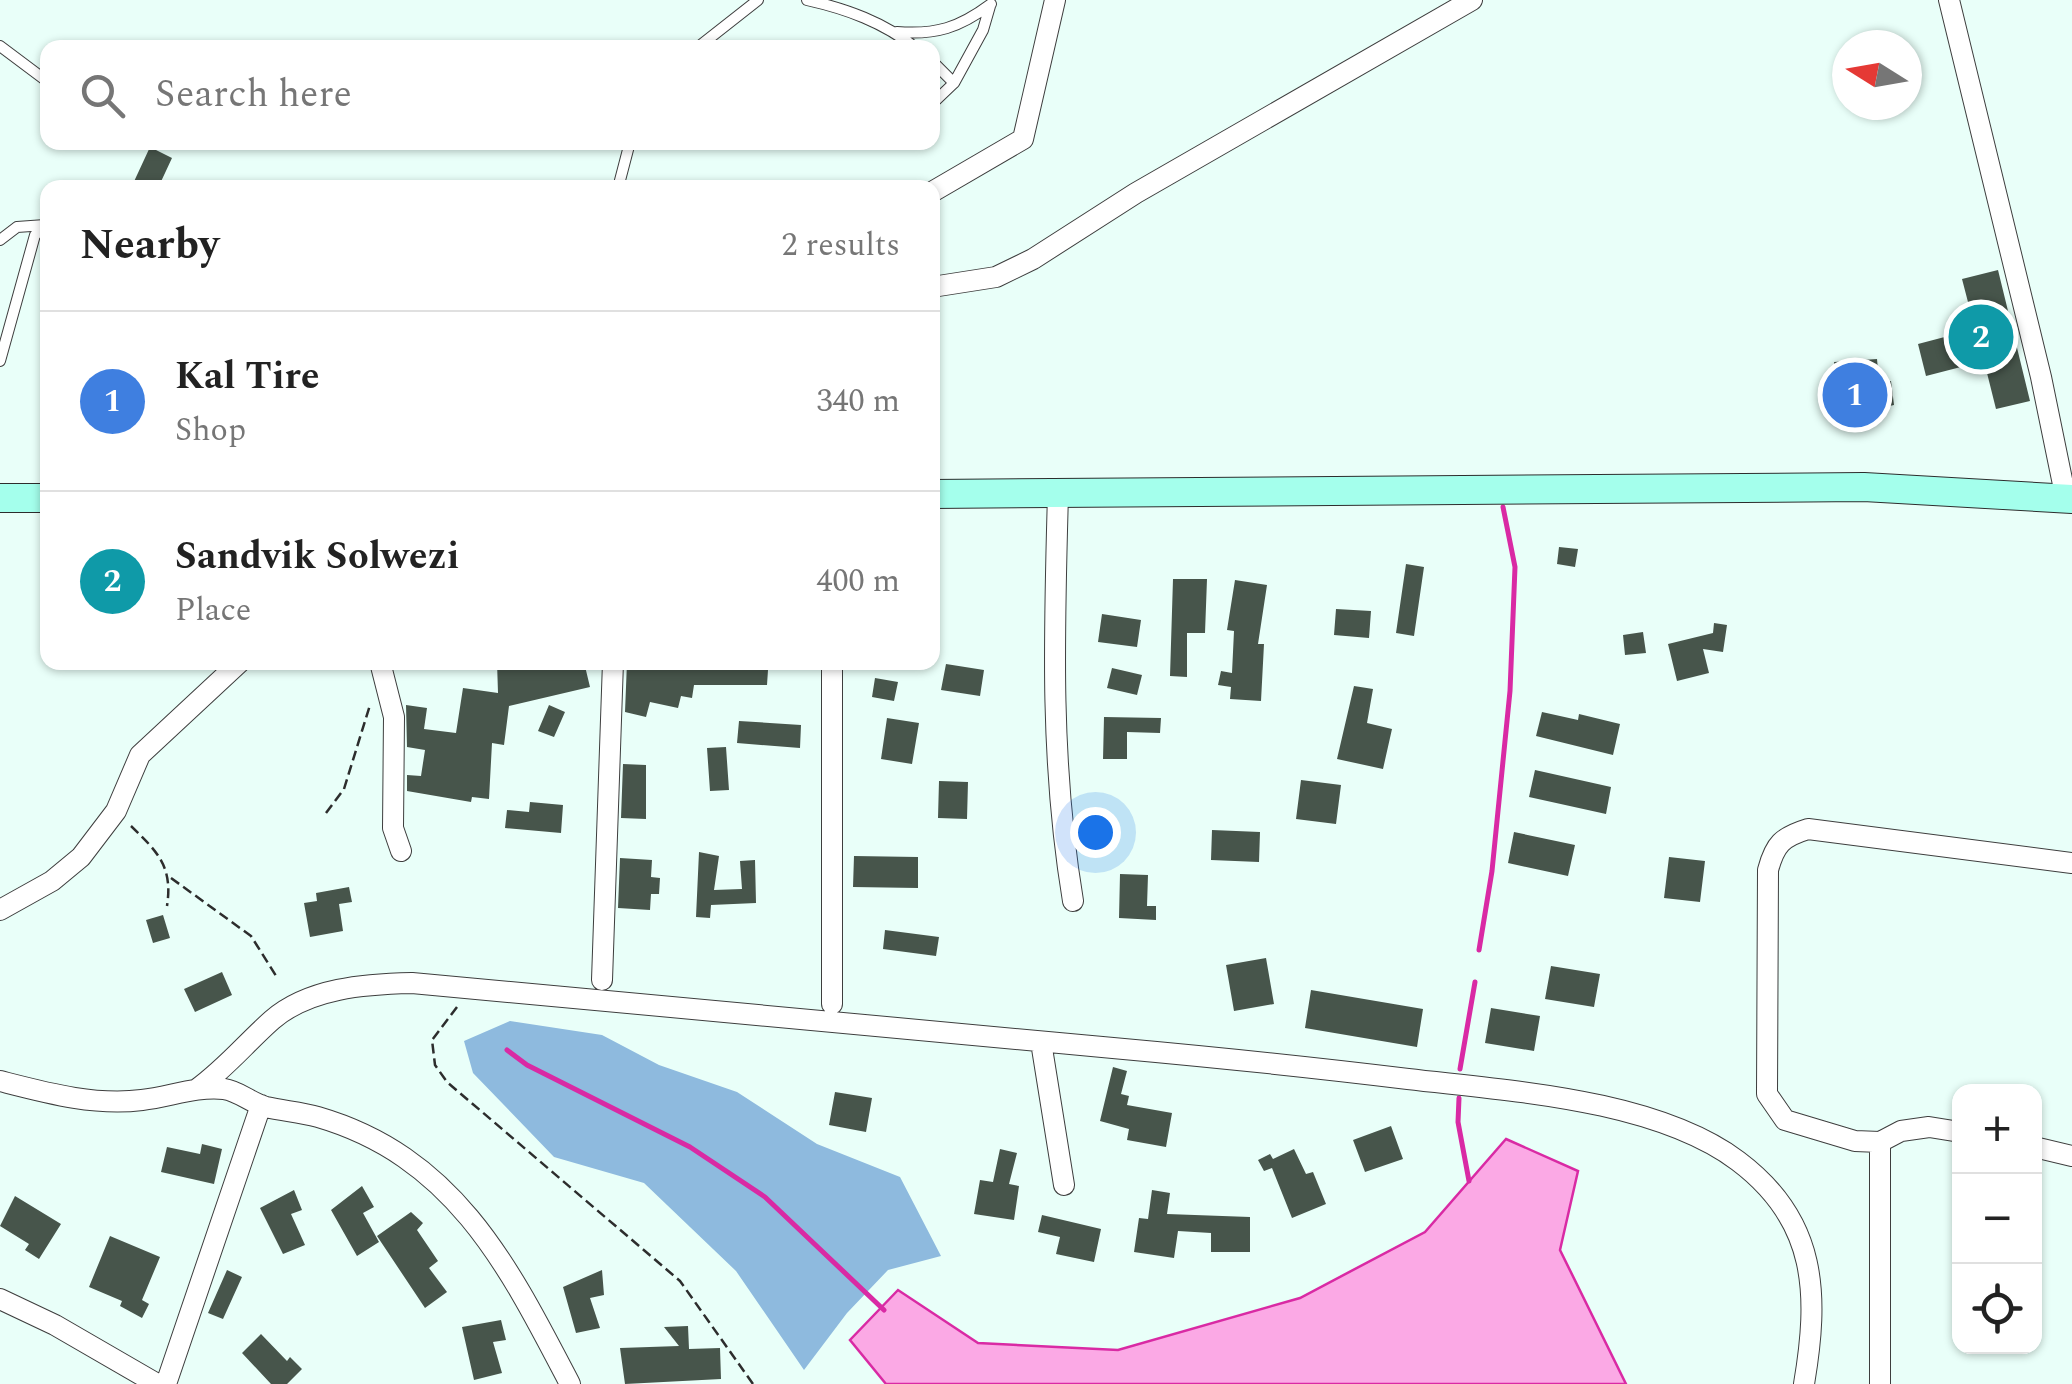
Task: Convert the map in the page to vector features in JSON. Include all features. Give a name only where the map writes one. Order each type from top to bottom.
[{"type":"main road","points":[[940,494],[1864,487],[2069,499]]},
{"type":"main road","points":[[0,498],[40,498]]},
{"type":"street","points":[[940,187],[1024,140],[1056,0]]},
{"type":"street","points":[[940,286],[996,277],[1033,259],[1136,193],[1472,0]]},
{"type":"street","points":[[1949,0],[2069,499]]},
{"type":"street","points":[[1058,494],[1052,696],[1058,811],[1073,901]]},
{"type":"street","points":[[0,910],[52,881],[81,857],[116,811],[140,755],[231,670]]},
{"type":"street","points":[[381,670],[394,717],[392,828],[401,851]]},
{"type":"street","points":[[602,980],[613,670]]},
{"type":"street","points":[[832,670],[832,1004]]},
{"type":"street","points":[[1952,1131],[1928,1127],[1901,1131],[1880,1142],[1855,1141],[1785,1120],[1767,1094],[1768,870],[1774,848],[1786,836],[1808,830],[2072,863]]},
{"type":"street","points":[[197,1089],[234,1062],[273,1019],[299,1003],[372,984],[412,983],[1500,1090],[1654,1121],[1713,1144],[1768,1188],[1808,1256],[1814,1321],[1804,1384]]},
{"type":"street","points":[[1041,1042],[1064,1185]]},
{"type":"street","points":[[0,1081],[102,1102],[143,1100],[197,1089],[229,1090],[260,1106],[320,1118],[385,1146],[441,1184],[488,1236],[570,1384]]},
{"type":"street","points":[[166,1384],[260,1106]]},
{"type":"street","points":[[1880,1142],[1880,1384]]},
{"type":"street","points":[[2042,1149],[2072,1156]]},
{"type":"street","points":[[0,1300],[71,1334],[156,1384]]},
{"type":"lane","points":[[707,40],[758,0]]},
{"type":"lane","points":[[807,0],[847,9],[906,40]]},
{"type":"lane","points":[[896,32],[930,34],[947,30],[964,24],[991,2]]},
{"type":"lane","points":[[940,96],[954,83],[983,30],[991,2]]},
{"type":"lane","points":[[0,46],[40,76]]},
{"type":"lane","points":[[940,68],[954,83]]},
{"type":"lane","points":[[620,180],[628,150]]},
{"type":"lane","points":[[0,240],[18,228],[40,226]]},
{"type":"lane","points":[[0,361],[40,231]]},
{"type":"path","points":[[326,813],[344,788],[368,724],[379,670]]},
{"type":"path","points":[[116,811],[151,845],[171,878],[251,936],[278,979]]},
{"type":"path","points":[[167,906],[171,878]]},
{"type":"path","points":[[461,1004],[448,1014],[432,1040],[434,1066],[447,1082],[680,1281],[753,1384]]},
{"type":"shaded area","points":[[510,1021],[602,1035],[659,1065],[737,1092],[817,1144],[900,1177],[941,1256],[888,1270],[847,1313],[804,1370],[736,1271],[644,1183],[554,1157],[473,1073],[464,1041]]},
{"type":"shaded area","points":[[1506,1139],[1578,1171],[1560,1250],[1626,1384],[886,1384],[850,1340],[898,1290],[978,1343],[1118,1350],[1300,1298],[1425,1232]]},
{"type":"building","points":[[149,150],[172,158],[162,180],[135,180]]},
{"type":"building","points":[[1998,270],[2030,401],[1996,409],[1984,361],[1926,376],[1918,344],[1975,329],[1962,279]]},
{"type":"building","points":[[1877,359],[1879,382],[1891,381],[1894,405],[1839,417],[1834,362]]},
{"type":"building","points":[[1559,547],[1578,549],[1575,567],[1557,564]]},
{"type":"building","points":[[1406,564],[1424,567],[1414,636],[1396,633]]},
{"type":"building","points":[[1173,579],[1207,579],[1205,633],[1187,633],[1187,677],[1170,676]]},
{"type":"building","points":[[1235,580],[1267,585],[1258,644],[1264,644],[1261,701],[1230,699],[1231,687],[1218,685],[1221,671],[1232,673],[1234,631],[1227,630]]},
{"type":"building","points":[[1336,609],[1371,611],[1369,638],[1334,635]]},
{"type":"building","points":[[1102,614],[1141,620],[1137,647],[1098,642]]},
{"type":"building","points":[[1714,623],[1727,625],[1723,652],[1703,649],[1709,673],[1677,681],[1668,644],[1713,633]]},
{"type":"building","points":[[1643,632],[1646,653],[1625,655],[1623,635]]},
{"type":"building","points":[[946,664],[984,670],[980,696],[941,690]]},
{"type":"building","points":[[1112,668],[1142,675],[1137,695],[1107,688]]},
{"type":"building","points":[[497,670],[586,670],[590,687],[509,706],[504,745],[492,743],[489,799],[472,797],[471,802],[407,791],[407,775],[421,776],[425,750],[407,747],[406,705],[427,708],[424,729],[456,733],[463,688],[498,693]]},
{"type":"building","points":[[627,670],[768,670],[767,685],[694,685],[692,698],[681,696],[678,708],[650,702],[646,717],[625,712]]},
{"type":"building","points":[[875,678],[898,682],[894,701],[872,697]]},
{"type":"building","points":[[1354,686],[1373,689],[1367,723],[1392,729],[1383,769],[1337,759]]},
{"type":"building","points":[[549,705],[565,712],[554,737],[538,731]]},
{"type":"building","points":[[1542,712],[1578,720],[1579,714],[1620,724],[1613,755],[1536,736]]},
{"type":"building","points":[[1104,717],[1161,718],[1160,733],[1127,732],[1127,759],[1103,759]]},
{"type":"building","points":[[887,718],[919,723],[912,764],[881,759]]},
{"type":"building","points":[[739,721],[801,725],[800,748],[737,743]]},
{"type":"building","points":[[726,747],[729,790],[710,791],[707,748]]},
{"type":"building","points":[[623,764],[646,765],[646,819],[621,818]]},
{"type":"building","points":[[1535,770],[1611,787],[1606,814],[1529,797]]},
{"type":"building","points":[[1301,780],[1341,785],[1336,824],[1296,819]]},
{"type":"building","points":[[939,781],[968,782],[967,819],[938,818]]},
{"type":"building","points":[[530,802],[563,805],[561,833],[505,828],[507,810],[529,812]]},
{"type":"building","points":[[1212,830],[1260,832],[1259,862],[1211,860]]},
{"type":"building","points":[[1514,832],[1575,845],[1568,876],[1508,863]]},
{"type":"building","points":[[699,852],[719,856],[714,890],[742,889],[740,861],[755,860],[756,903],[711,905],[710,918],[696,917]]},
{"type":"building","points":[[854,856],[918,857],[918,888],[853,887]]},
{"type":"building","points":[[1669,857],[1705,861],[1700,902],[1664,898]]},
{"type":"building","points":[[620,858],[652,860],[651,877],[660,878],[659,894],[651,894],[650,910],[618,908]]},
{"type":"building","points":[[1120,874],[1148,875],[1147,906],[1156,906],[1156,920],[1119,918]]},
{"type":"building","points":[[349,887],[352,902],[339,904],[343,931],[310,937],[304,903],[317,901],[316,893]]},
{"type":"building","points":[[163,915],[170,938],[153,943],[146,920]]},
{"type":"building","points":[[885,930],[939,937],[936,956],[883,949]]},
{"type":"building","points":[[1266,958],[1274,1004],[1234,1011],[1226,965]]},
{"type":"building","points":[[1551,966],[1600,974],[1594,1007],[1545,999]]},
{"type":"building","points":[[222,972],[232,995],[195,1012],[184,989]]},
{"type":"building","points":[[1311,990],[1423,1009],[1417,1047],[1305,1028]]},
{"type":"building","points":[[1491,1008],[1540,1016],[1534,1051],[1485,1043]]},
{"type":"building","points":[[1113,1067],[1127,1071],[1121,1094],[1129,1096],[1127,1105],[1172,1113],[1166,1147],[1127,1140],[1129,1129],[1100,1121]]},
{"type":"building","points":[[835,1092],[872,1098],[866,1132],[829,1125]]},
{"type":"building","points":[[1391,1126],[1403,1159],[1365,1172],[1353,1140]]},
{"type":"building","points":[[202,1144],[222,1149],[214,1184],[161,1172],[167,1147],[200,1154]]},
{"type":"building","points":[[1000,1149],[1017,1153],[1009,1184],[1019,1186],[1014,1220],[974,1214],[980,1180],[993,1182]]},
{"type":"building","points":[[1294,1149],[1306,1174],[1313,1172],[1326,1204],[1292,1218],[1272,1168],[1264,1171],[1258,1160],[1270,1154],[1273,1159]]},
{"type":"building","points":[[362,1186],[374,1207],[363,1213],[379,1242],[357,1256],[331,1210]]},
{"type":"building","points":[[294,1190],[302,1210],[291,1214],[305,1245],[283,1254],[260,1208]]},
{"type":"building","points":[[1152,1190],[1170,1193],[1167,1214],[1250,1217],[1250,1252],[1211,1252],[1211,1233],[1178,1231],[1174,1258],[1134,1252],[1139,1218],[1148,1219]]},
{"type":"building","points":[[15,1196],[61,1224],[39,1259],[25,1250],[29,1244],[0,1226]]},
{"type":"building","points":[[411,1212],[423,1223],[417,1230],[438,1261],[429,1268],[447,1292],[425,1308],[377,1236]]},
{"type":"building","points":[[1042,1215],[1101,1229],[1094,1262],[1056,1254],[1060,1237],[1038,1232]]},
{"type":"building","points":[[110,1236],[160,1257],[142,1300],[149,1304],[142,1318],[120,1306],[122,1301],[89,1287]]},
{"type":"building","points":[[227,1270],[242,1277],[223,1319],[208,1313]]},
{"type":"building","points":[[602,1270],[604,1295],[590,1298],[600,1328],[576,1333],[563,1287]]},
{"type":"building","points":[[501,1320],[506,1340],[493,1342],[502,1373],[474,1380],[462,1327]]},
{"type":"building","points":[[688,1326],[689,1349],[720,1348],[721,1379],[625,1384],[620,1348],[679,1346],[664,1327]]},
{"type":"building","points":[[261,1334],[287,1361],[290,1357],[302,1369],[287,1384],[271,1384],[242,1353]]},
{"type":"waterway","points":[[1479,950],[1492,871],[1510,691],[1515,567],[1503,507]]},
{"type":"waterway","points":[[1460,1069],[1475,982]]},
{"type":"waterway","points":[[507,1050],[527,1065],[690,1147],[765,1197],[884,1310]]},
{"type":"waterway","points":[[1459,1098],[1458,1122],[1469,1181]]},
{"type":"place","name":"Sandvik Solwezi","points":[[1981,337]]},
{"type":"place","name":"Kal Tire","points":[[1855,395]]}]
